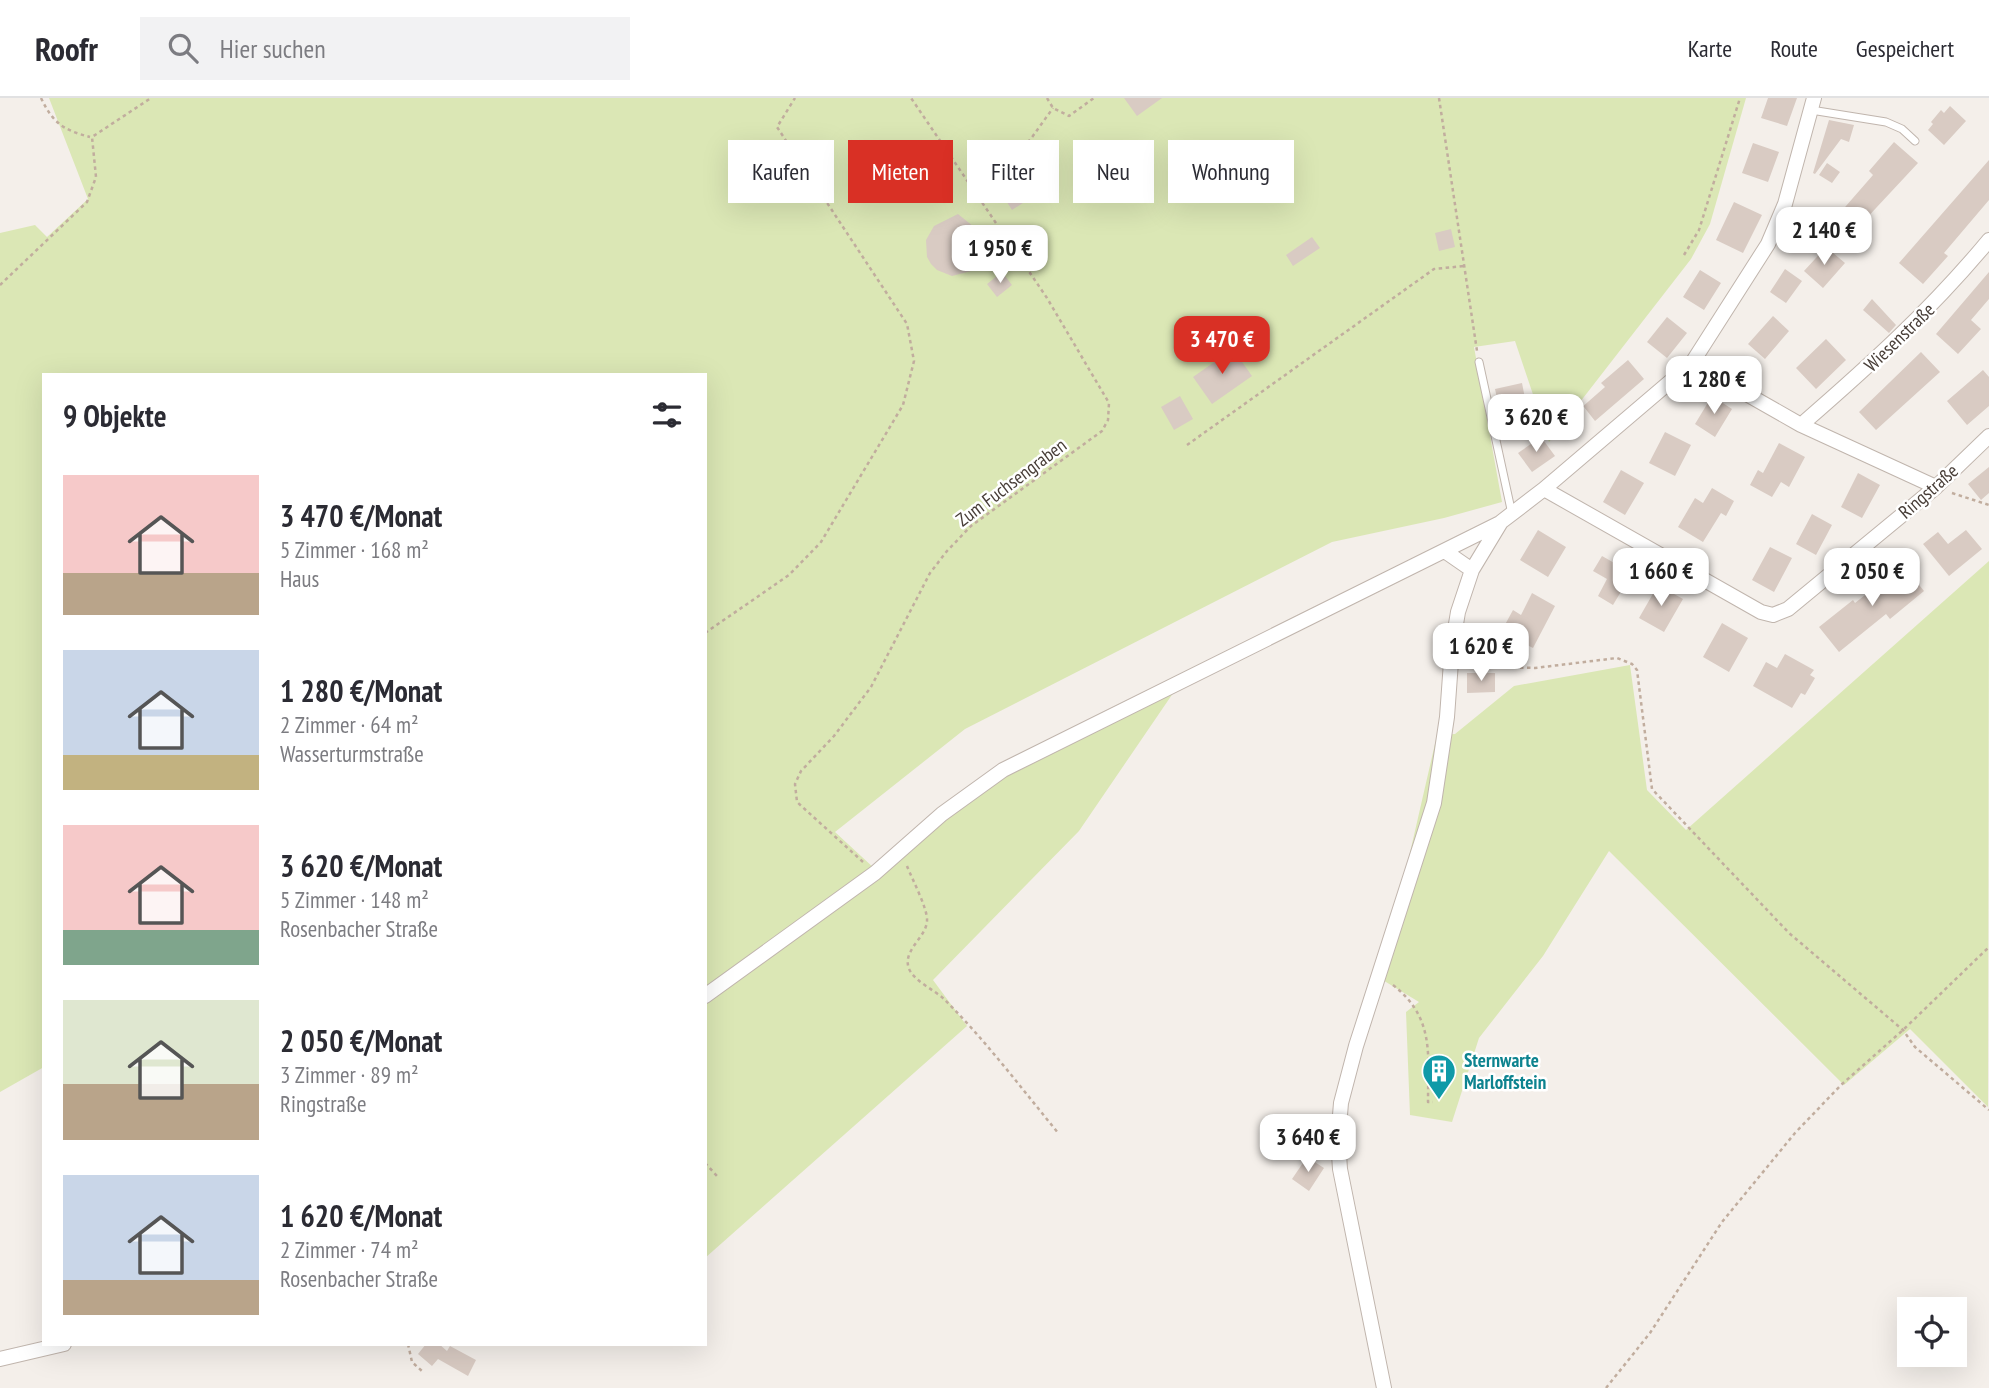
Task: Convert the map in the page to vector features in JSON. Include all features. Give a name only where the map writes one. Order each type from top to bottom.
[{"type":"street","points":[[707,995],[875,873],[952,806],[1003,770],[1446,552],[1507,519],[1692,363],[1768,244],[1785,204],[1813,104]]},
{"type":"street","name":"Wiesenstraße","points":[[1801,425],[1889,348],[1949,288],[1989,240]]},
{"type":"street","points":[[1692,363],[1801,425],[1936,486]]},
{"type":"street","name":"Ringstraße","points":[[1544,489],[1761,612],[1773,615],[1788,609],[1936,486],[1989,436]]},
{"type":"street","points":[[1384,1388],[1340,1169],[1338,1139],[1341,1103],[1434,803],[1447,717],[1458,612],[1472,570],[1507,519]]},
{"type":"street","points":[[1446,552],[1472,570]]},
{"type":"street","points":[[0,1359],[55,1346]]},
{"type":"lane","points":[[1813,104],[1886,122],[1902,129],[1915,142]]},
{"type":"lane","points":[[1479,362],[1507,519]]},
{"type":"path","points":[[41,98],[51,118],[66,129],[92,137]]},
{"type":"path","points":[[92,137],[151,98]]},
{"type":"path","points":[[707,632],[789,575],[821,542],[903,404],[914,361],[907,324],[777,127],[795,98]]},
{"type":"path","name":"Zum Fuchsengraben","points":[[911,98],[967,178]]},
{"type":"path","points":[[1047,98],[1053,108],[1069,116],[1094,98]]},
{"type":"path","points":[[1439,98],[1479,362]]},
{"type":"path","points":[[1684,255],[1699,230],[1740,98]]},
{"type":"path","points":[[1031,140],[1053,108]]},
{"type":"path","points":[[0,285],[87,202],[96,177],[92,137]]},
{"type":"path","name":"Zum Fuchsengraben","points":[[875,873],[797,803],[796,784],[802,771],[834,736],[871,687],[930,573],[947,551],[971,526],[1102,431],[1108,420],[1109,403],[1096,380],[1047,298],[984,203]]},
{"type":"path","points":[[1187,445],[1434,269],[1464,267]]},
{"type":"path","points":[[1936,486],[1989,505]]},
{"type":"path","points":[[1451,666],[1535,668],[1617,659],[1632,664],[1637,670],[1651,789],[1789,933],[1903,1030],[1915,1047],[1989,1110]]},
{"type":"path","points":[[901,850],[928,919],[925,931],[908,954],[908,965],[912,973],[943,998],[972,1029],[1059,1134]]},
{"type":"path","points":[[1605,1388],[1650,1333],[1722,1222],[1795,1133],[1989,947]]},
{"type":"path","points":[[1378,978],[1400,990],[1424,1025],[1428,1040],[1428,1102],[1433,1102]]},
{"type":"path","points":[[707,1165],[717,1176]]},
{"type":"path","points":[[408,1346],[412,1362],[424,1372]]},
{"type":"green space","points":[[49,98],[1746,98],[1710,224],[1691,259],[1549,442],[1515,341],[1474,347],[1502,502],[1444,518],[1332,542],[965,729],[835,832],[875,869],[987,779],[1180,683],[1079,831],[933,980],[967,1026],[707,1256],[707,373],[42,373],[42,1068],[0,1092],[0,233],[35,225],[47,237],[88,199]]},
{"type":"green space","points":[[1989,561],[1988,1107],[1910,1029],[1844,1085],[1609,851],[1543,956],[1479,1038],[1452,1122],[1410,1115],[1406,1012],[1419,1002],[1381,979],[1437,735],[1455,734],[1514,686],[1630,665],[1647,790],[1686,830]]},
{"type":"building","points":[[1124,98],[1162,98],[1137,116]]},
{"type":"building","points":[[1768,98],[1797,98],[1787,126],[1761,118]]},
{"type":"building","points":[[1950,106],[1966,121],[1944,145],[1928,130],[1941,110],[1944,113]]},
{"type":"building","points":[[1829,120],[1854,125],[1849,142],[1841,139],[1815,174],[1813,173]]},
{"type":"building","points":[[1894,142],[1918,163],[1849,237],[1832,222],[1873,175],[1869,171]]},
{"type":"building","points":[[1753,143],[1779,152],[1768,182],[1742,173]]},
{"type":"building","points":[[1989,160],[1989,200],[1944,253],[1948,256],[1923,284],[1899,263]]},
{"type":"building","points":[[1827,163],[1840,172],[1832,183],[1819,175]]},
{"type":"building","points":[[1734,202],[1762,215],[1743,253],[1716,240]]},
{"type":"building","points":[[1008,203],[1023,203],[1012,210]]},
{"type":"building","points":[[958,214],[979,231],[983,247],[975,270],[952,276],[937,270],[931,264],[927,257],[926,240],[934,226]]},
{"type":"building","points":[[1451,229],[1455,247],[1439,251],[1435,233]]},
{"type":"building","points":[[1312,237],[1320,248],[1293,266],[1286,255]]},
{"type":"building","points":[[1826,247],[1845,263],[1823,288],[1804,271]]},
{"type":"building","points":[[1785,269],[1802,281],[1786,303],[1770,292]]},
{"type":"building","points":[[1700,270],[1721,283],[1704,310],[1683,297]]},
{"type":"building","points":[[1002,272],[1012,285],[997,297],[987,284]]},
{"type":"building","points":[[1989,272],[1989,299],[1971,320],[1981,329],[1958,354],[1936,334]]},
{"type":"building","points":[[1872,299],[1896,325],[1889,333],[1863,310]]},
{"type":"building","points":[[1773,316],[1789,331],[1765,359],[1748,344]]},
{"type":"building","points":[[1667,317],[1687,333],[1667,358],[1647,342]]},
{"type":"building","points":[[1826,339],[1846,360],[1816,389],[1796,368]]},
{"type":"building","points":[[1233,349],[1252,376],[1212,404],[1193,377]]},
{"type":"building","points":[[1921,352],[1940,372],[1876,430],[1859,412]]},
{"type":"building","points":[[1628,360],[1644,379],[1595,421],[1584,407],[1581,408],[1605,387],[1601,383]]},
{"type":"building","points":[[1983,370],[1989,377],[1989,406],[1967,425],[1947,401]]},
{"type":"building","points":[[1522,383],[1529,419],[1503,425],[1495,389]]},
{"type":"building","points":[[1180,396],[1193,419],[1174,430],[1161,407]]},
{"type":"building","points":[[1712,396],[1732,409],[1715,437],[1695,424]]},
{"type":"building","points":[[1665,432],[1691,445],[1675,476],[1649,463]]},
{"type":"building","points":[[1541,437],[1555,456],[1532,472],[1518,453]]},
{"type":"building","points":[[1779,443],[1805,457],[1789,487],[1781,482],[1772,497],[1750,485],[1758,470],[1763,473]]},
{"type":"building","points":[[1989,467],[1989,493],[1981,500],[1968,484]]},
{"type":"building","points":[[1621,470],[1644,483],[1625,515],[1603,502]]},
{"type":"building","points":[[1858,473],[1880,485],[1862,518],[1841,507]]},
{"type":"building","points":[[1712,488],[1734,501],[1726,516],[1721,513],[1703,542],[1678,527],[1695,498],[1703,503]]},
{"type":"building","points":[[1812,514],[1832,525],[1816,555],[1796,544]]},
{"type":"building","points":[[1538,530],[1566,547],[1548,577],[1520,560]]},
{"type":"building","points":[[1966,530],[1982,549],[1949,576],[1923,544],[1938,532],[1948,544]]},
{"type":"building","points":[[1770,547],[1792,558],[1774,592],[1752,580]]},
{"type":"building","points":[[1602,556],[1632,573],[1613,605],[1598,596],[1607,579],[1593,571]]},
{"type":"building","points":[[1903,565],[1924,591],[1890,619],[1886,614],[1839,652],[1819,627]]},
{"type":"building","points":[[1658,585],[1683,599],[1664,632],[1639,618]]},
{"type":"building","points":[[1532,593],[1555,606],[1533,648],[1501,632],[1513,610],[1521,615]]},
{"type":"building","points":[[1722,623],[1748,638],[1729,672],[1703,657]]},
{"type":"building","points":[[1785,654],[1814,670],[1810,675],[1815,678],[1805,695],[1801,693],[1792,708],[1753,686],[1766,662],[1777,668]]},
{"type":"building","points":[[1467,673],[1495,673],[1495,692],[1467,693]]},
{"type":"building","points":[[1307,1157],[1324,1168],[1309,1191],[1292,1179]]},
{"type":"building","points":[[424,1346],[441,1346],[447,1351],[450,1346],[476,1360],[468,1376],[438,1359],[432,1366],[418,1354]]},
{"type":"place","name":"Sternwarte Marloffstein","points":[[1439,1101]]}]
